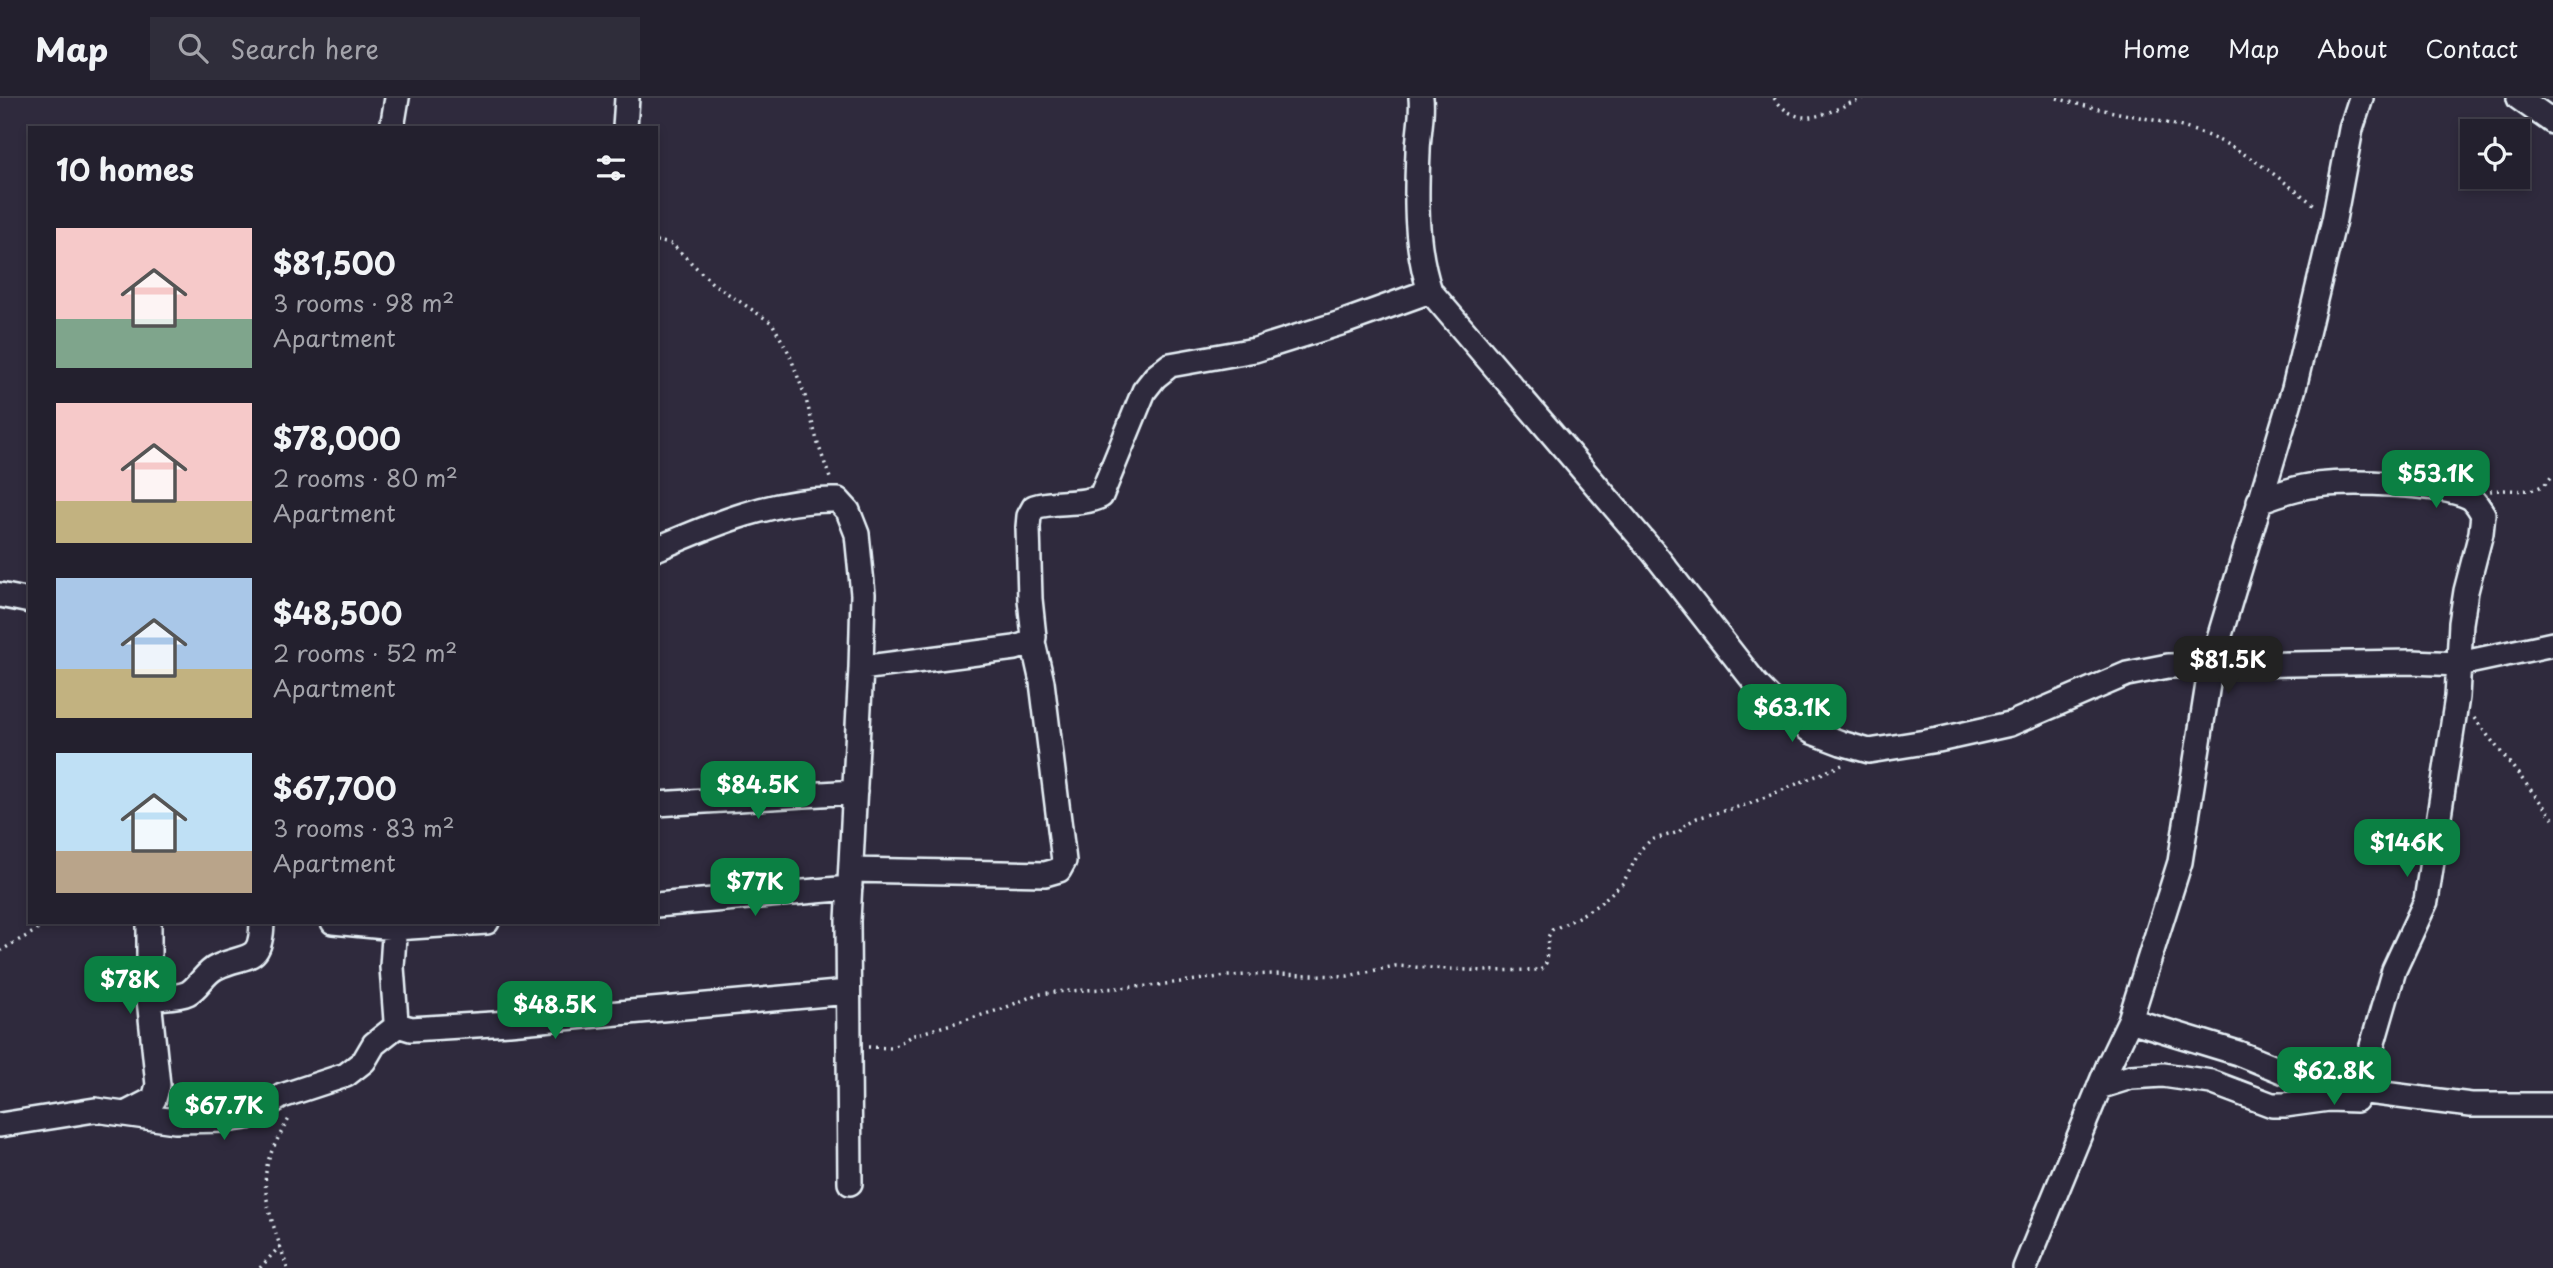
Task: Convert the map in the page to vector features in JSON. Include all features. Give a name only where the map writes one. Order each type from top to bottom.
[{"type":"street","points":[[392,126],[397,98]]},
{"type":"street","points":[[625,126],[627,98]]},
{"type":"street","points":[[1421,98],[1418,151],[1419,228],[1423,272],[1430,291],[1653,552],[1757,685],[1780,708],[1812,732],[1869,751],[1938,740],[2010,724],[2127,674],[2168,666],[2412,662],[2459,664],[2553,644]]},
{"type":"street","points":[[2025,1268],[2099,1087],[2130,1020],[2180,862],[2211,665],[2294,388],[2334,220],[2351,129],[2361,98]]},
{"type":"street","points":[[2519,98],[2553,122]]},
{"type":"street","points":[[658,905],[850,879],[1045,874],[1059,870],[1064,861],[1042,682],[1033,642],[1030,599],[1028,527],[1029,516],[1034,507],[1049,502],[1093,500],[1101,496],[1144,391],[1155,377],[1170,365],[1255,350],[1430,291]]},
{"type":"street","points":[[2259,501],[2293,489],[2318,484],[2414,486],[2445,489],[2472,498],[2483,514],[2464,602],[2457,697],[2426,901],[2394,970],[2359,1091]]},
{"type":"street","points":[[658,548],[751,513],[796,502],[838,500],[848,511],[858,534],[863,594],[850,879],[850,1183]]},
{"type":"street","points":[[0,595],[28,601]]},
{"type":"street","points":[[861,668],[1015,648],[1033,642]]},
{"type":"street","points":[[658,804],[855,792]]},
{"type":"street","points":[[125,1114],[152,1101],[157,1093],[154,1031],[149,999],[149,924]]},
{"type":"street","points":[[149,999],[187,994],[216,967],[244,959],[256,952],[261,939],[262,924]]},
{"type":"street","points":[[374,924],[426,924]]},
{"type":"street","points":[[395,925],[392,967],[394,1012],[398,1025]]},
{"type":"street","points":[[398,1025],[411,1029],[436,1029],[848,992]]},
{"type":"street","points":[[2130,1020],[2238,1053],[2287,1073],[2359,1091],[2471,1105]]},
{"type":"street","points":[[0,1125],[95,1110],[176,1121],[252,1116],[282,1096],[337,1080],[352,1071],[366,1059],[374,1044],[398,1025]]},
{"type":"street","points":[[2099,1087],[2131,1077],[2163,1075],[2211,1082],[2272,1105],[2329,1099],[2424,1108],[2553,1105]]},
{"type":"path","points":[[1774,98],[1784,111],[1794,116],[1806,117],[1834,111],[1864,98]]},
{"type":"path","points":[[2057,98],[2122,112],[2216,139],[2283,181],[2334,220]]},
{"type":"path","points":[[658,241],[672,244],[712,284],[772,323],[789,354],[805,396],[818,444],[838,500]]},
{"type":"path","points":[[2472,498],[2488,491],[2506,488],[2523,491],[2540,488],[2548,484],[2553,474]]},
{"type":"path","points":[[2457,697],[2553,818]]},
{"type":"path","points":[[850,1040],[861,1046],[892,1048],[911,1036],[1002,1009],[1035,995],[1054,992],[1150,986],[1227,976],[1348,976],[1395,966],[1461,971],[1541,970],[1546,963],[1548,937],[1552,930],[1599,904],[1623,883],[1641,849],[1651,840],[1679,832],[1697,818],[1749,804],[1869,751]]},
{"type":"path","points":[[0,951],[47,924]]},
{"type":"path","points":[[287,1268],[268,1199],[266,1170],[282,1130],[307,1087]]},
{"type":"path","points":[[260,1268],[281,1245]]}]
